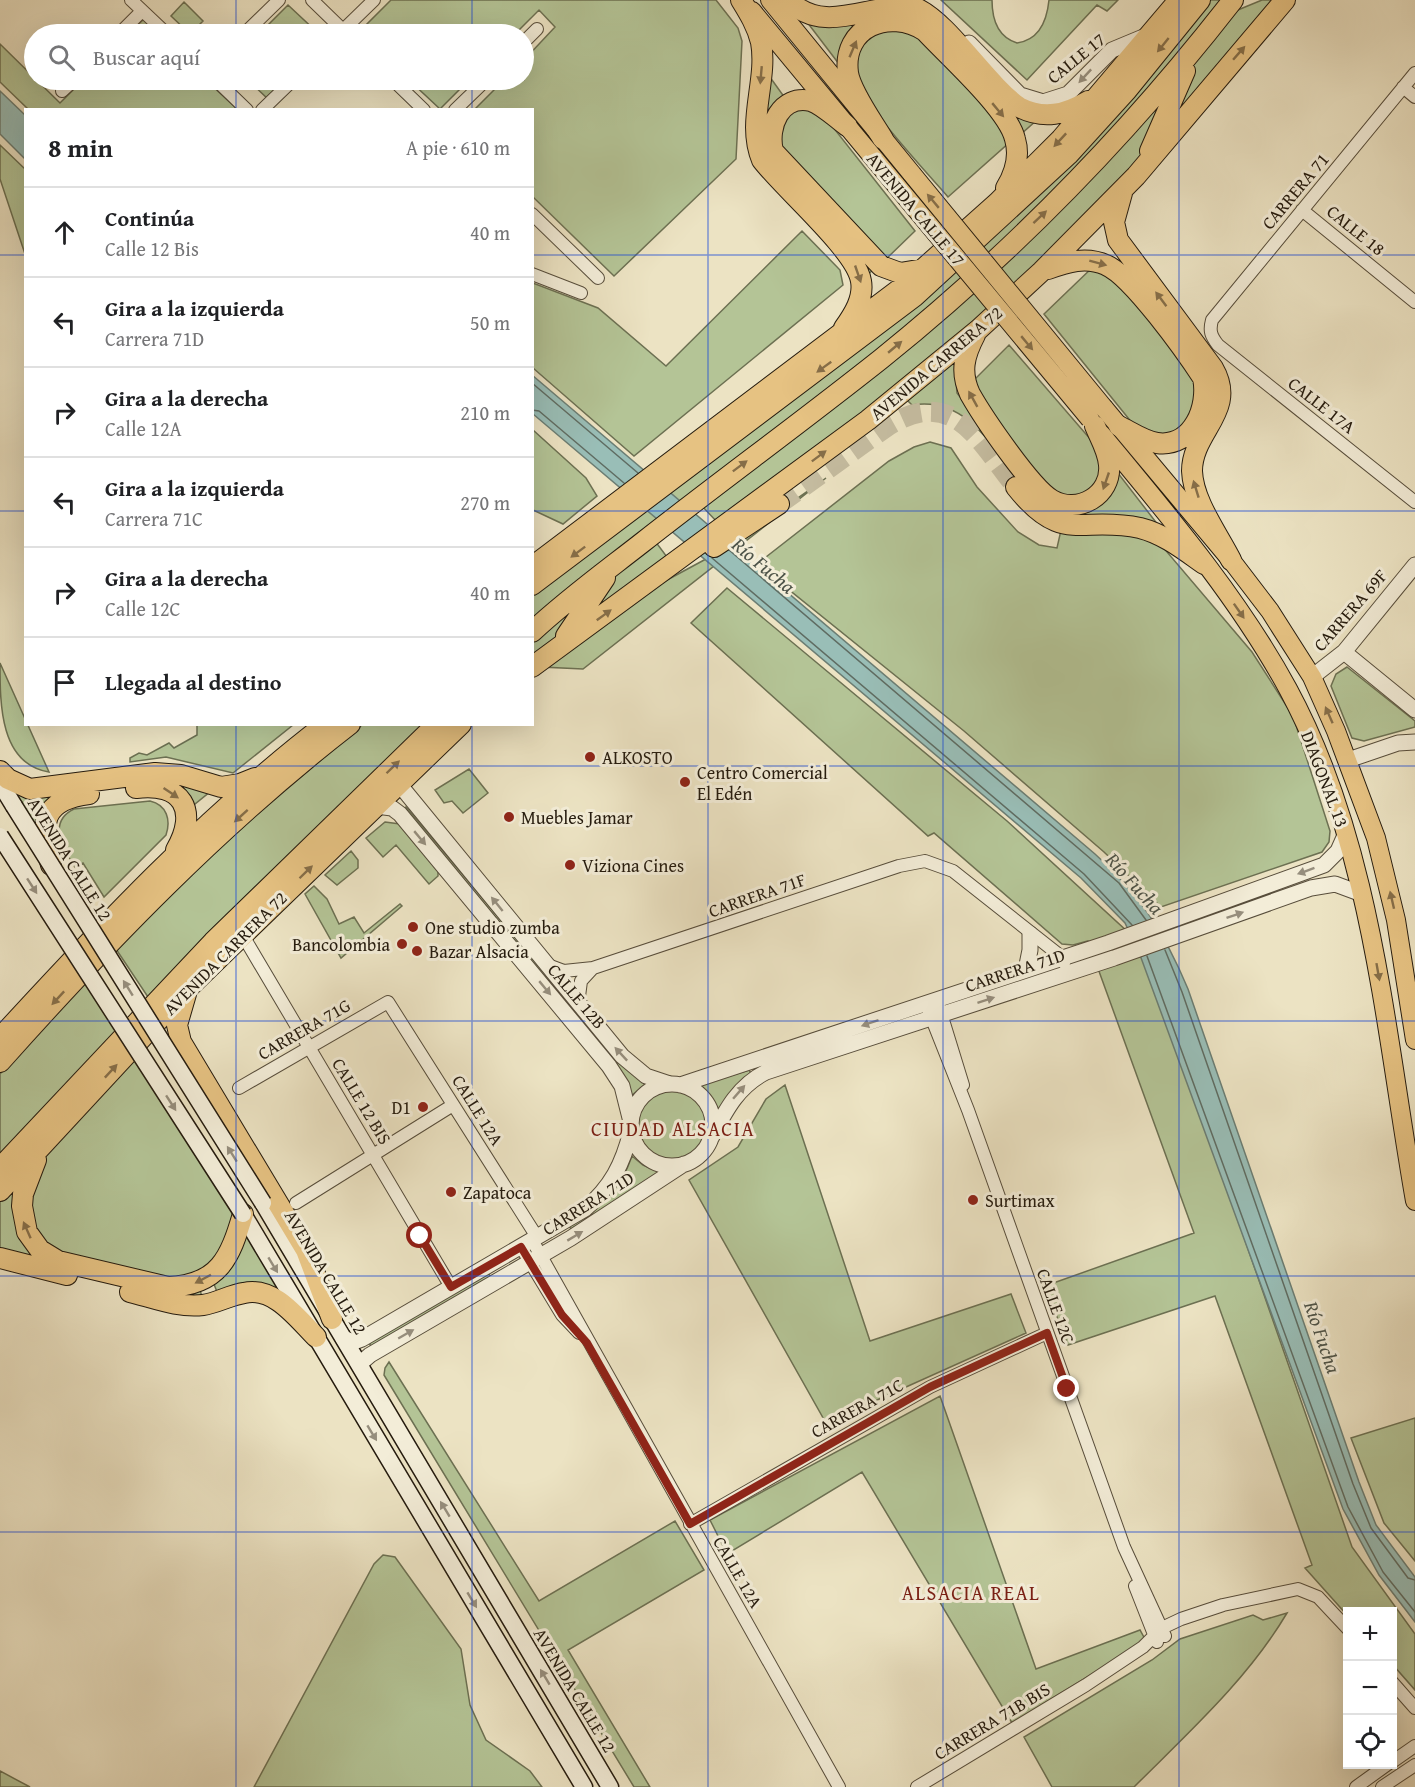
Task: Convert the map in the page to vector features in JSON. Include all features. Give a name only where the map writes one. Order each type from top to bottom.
[{"type":"highway","points":[[742,0],[754,22],[761,43],[762,69],[755,133],[759,154],[775,177],[848,254],[859,272],[862,284],[858,305],[835,341]]},
{"type":"highway","points":[[788,0],[802,11],[815,15],[844,14],[878,4],[893,3],[916,8],[933,20],[1012,103],[1031,113],[1051,115],[1065,113],[1099,96]]},
{"type":"highway","points":[[666,475],[879,325],[962,255],[1075,147],[1127,90],[1194,0]]},
{"type":"highway","points":[[534,584],[617,512],[924,268],[997,203],[1061,139],[1151,34],[1194,0]]},
{"type":"highway","points":[[534,630],[694,502],[881,359],[961,290],[1083,177],[1143,112],[1230,4],[1248,0]]},
{"type":"highway","name":"AVENIDA CARRERA 72","points":[[534,666],[650,581],[726,533],[978,330],[1042,271],[1142,170],[1285,0]]},
{"type":"highway","points":[[884,139],[852,85],[848,65],[854,45],[867,28],[886,20],[896,19],[925,31],[997,108],[1011,127],[1016,141],[1016,166],[997,203]]},
{"type":"highway","points":[[1142,170],[1194,49]]},
{"type":"highway","points":[[846,126],[816,104],[795,102],[777,114],[770,141],[773,151],[881,266],[900,273],[924,268]]},
{"type":"highway","points":[[1124,189],[1114,222],[1118,240],[1213,368],[1220,382],[1220,404],[1196,450],[1192,471],[1198,496],[1231,560]]},
{"type":"highway","points":[[1042,271],[1066,262],[1079,261],[1092,261],[1114,269],[1129,283],[1203,378],[1206,390],[1201,413],[1188,432],[1179,438],[1159,443],[1119,426]]},
{"type":"highway","points":[[978,330],[967,353],[963,375],[965,382],[976,405],[1030,477],[1052,500],[1065,504],[1080,504],[1097,497],[1104,488],[1109,465],[1092,422]]},
{"type":"highway","points":[[1016,487],[1032,507],[1055,522],[1143,529],[1171,541],[1204,564]]},
{"type":"highway","points":[[726,533],[779,504]]},
{"type":"highway","points":[[534,581],[539,562],[617,512]]},
{"type":"highway","points":[[558,648],[615,564]]},
{"type":"highway","points":[[0,1038],[168,862],[247,790],[347,726]]},
{"type":"highway","name":"AVENIDA CARRERA 72","points":[[0,1168],[213,942],[435,726]]},
{"type":"highway","name":"AVENIDA CARRERA 72","points":[[0,1191],[189,987],[459,726]]},
{"type":"highway","points":[[0,1062],[118,934],[287,765],[319,727]]},
{"type":"highway","points":[[0,771],[15,783],[30,789],[171,773],[215,786],[229,787],[287,765]]},
{"type":"highway","points":[[51,865],[46,847],[46,828],[51,811],[58,802],[68,797],[148,787],[161,787],[171,791],[180,799],[185,809],[184,835],[168,862]]},
{"type":"highway","points":[[118,934],[139,892]]},
{"type":"highway","points":[[189,987],[178,1019],[181,1042],[302,1242],[332,1319]]},
{"type":"highway","points":[[46,1118],[84,1100]]},
{"type":"highway","points":[[42,1145],[23,1194],[23,1220],[34,1244],[58,1260],[152,1284],[185,1287],[209,1277],[221,1267],[230,1254],[243,1214]]},
{"type":"highway","points":[[0,1258],[187,1305],[204,1305],[245,1292],[258,1292],[273,1297],[285,1306],[316,1337]]},
{"type":"main road","name":"AVENIDA CALLE 17","points":[[742,0],[1092,422]]},
{"type":"main road","name":"AVENIDA CALLE 17","points":[[770,0],[1104,408]]},
{"type":"main road","name":"DIAGONAL 13","points":[[1104,408],[1231,560],[1270,611],[1312,677],[1348,760],[1382,858],[1396,920],[1415,1040]]},
{"type":"main road","name":"DIAGONAL 13","points":[[1092,422],[1204,564],[1256,637],[1289,690],[1313,744],[1346,832],[1362,894],[1382,997],[1415,1201]]},
{"type":"main road","name":"AVENIDA CALLE 12","points":[[0,783],[263,1203],[610,1787]]},
{"type":"main road","points":[[0,836],[243,1214],[584,1787]]},
{"type":"main road","points":[[555,1738],[575,1727]]},
{"type":"street","points":[[131,0],[156,24]]},
{"type":"street","points":[[254,24],[279,0]]},
{"type":"street","points":[[312,0],[335,24]]},
{"type":"street","points":[[351,24],[374,0]]},
{"type":"street","name":"CALLE 17","points":[[920,0],[961,34],[1014,90],[1029,100],[1043,102],[1061,98],[1112,50],[1151,34]]},
{"type":"street","points":[[129,24],[142,11]]},
{"type":"street","points":[[534,32],[537,29]]},
{"type":"street","name":"CARRERA 71","points":[[1210,334],[1212,320],[1415,73]]},
{"type":"street","points":[[1403,87],[1415,97]]},
{"type":"street","points":[[226,90],[245,108]]},
{"type":"street","points":[[264,108],[283,90]]},
{"type":"street","points":[[403,90],[422,108]]},
{"type":"street","points":[[457,108],[476,90]]},
{"type":"street","name":"CALLE 18","points":[[1302,210],[1415,302]]},
{"type":"street","points":[[534,216],[598,278]]},
{"type":"street","points":[[534,275],[581,293]]},
{"type":"street","name":"CALLE 17A","points":[[1210,334],[1218,345],[1415,502]]},
{"type":"street","name":"CARRERA 69F","points":[[1312,677],[1344,652],[1415,565]]},
{"type":"street","points":[[1344,652],[1415,710]]},
{"type":"street","points":[[1348,760],[1398,743],[1415,742]]},
{"type":"street","name":"CALLE 12B","points":[[399,784],[578,1004],[637,1070],[646,1076],[675,1084]]},
{"type":"street","name":"CALLE 12B","points":[[376,806],[392,808],[400,814],[609,1066],[622,1086],[631,1127]]},
{"type":"street","name":"CARRERA 71D","points":[[675,1084],[934,1009],[1065,965],[1108,943],[1324,864],[1338,851],[1346,832]]},
{"type":"street","name":"CARRERA 71F","points":[[545,963],[564,971],[593,968],[898,866],[934,862],[953,871],[1030,933]]},
{"type":"street","name":"CARRERA 71D","points":[[709,1142],[731,1102],[743,1086],[754,1078],[934,1009],[1026,970],[1114,958],[1324,884],[1344,885],[1362,894]]},
{"type":"street","points":[[1030,933],[1065,965]]},
{"type":"street","points":[[1026,970],[1030,950],[1030,933]]},
{"type":"street","name":"CALLE 12 BIS","points":[[242,934],[451,1287]]},
{"type":"street","points":[[578,1004],[581,981],[593,968]]},
{"type":"street","name":"CARRERA 71G","points":[[238,1088],[388,1002]]},
{"type":"street","name":"CALLE 12A","points":[[388,1002],[453,1105],[530,1241],[535,1259],[562,1315],[587,1343],[839,1787]]},
{"type":"street","name":"CALLE 12C","points":[[934,1009],[1124,1547],[1160,1636]]},
{"type":"street","points":[[675,1084],[700,1095],[709,1106],[713,1128],[709,1142],[697,1158],[684,1164],[660,1165],[646,1157],[636,1146],[631,1127],[632,1113],[643,1096],[651,1090],[675,1084]]},
{"type":"street","points":[[296,1203],[453,1105]]},
{"type":"street","name":"CARRERA 71D","points":[[343,1338],[354,1342],[362,1339],[585,1209],[609,1185],[624,1156],[631,1127]]},
{"type":"street","name":"CARRERA 71D","points":[[361,1368],[363,1361],[370,1355],[599,1221],[684,1164]]},
{"type":"street","name":"CARRERA 71C","points":[[690,1524],[930,1387],[1047,1333]]},
{"type":"street","name":"CARRERA 71B BIS","points":[[917,1787],[1086,1685],[1160,1636],[1223,1605],[1290,1589],[1305,1590],[1323,1601],[1343,1624]]},
{"type":"street","points":[[1397,1688],[1415,1708]]},
{"type":"street","points":[[1397,1759],[1415,1746]]},
{"type":"street","points":[[1382,1787],[1415,1765]]},
{"type":"street","points":[[1356,1787],[1381,1769]]},
{"type":"green space","points":[[391,0],[716,0],[738,28],[742,41],[736,159],[614,276],[534,198],[534,108],[476,108],[494,90],[534,90],[534,49],[555,27],[539,10],[525,24],[367,24]]},
{"type":"green space","points":[[941,0],[992,0],[997,26],[1005,36],[1017,43],[1031,38],[1040,28],[1044,22],[1049,0],[1118,0],[1107,11],[1097,5],[1027,80]]},
{"type":"green space","points":[[1207,0],[1228,0],[1080,172],[905,332],[534,623],[534,594],[721,450]]},
{"type":"green space","points":[[1262,0],[1274,0],[1170,125],[1197,51],[1233,12]]},
{"type":"green space","points":[[184,2],[203,21],[200,24],[179,24],[171,16]]},
{"type":"green space","points":[[288,5],[308,24],[269,24]]},
{"type":"green space","points":[[879,12],[911,16],[924,22],[1010,109],[1038,119],[1020,135],[1001,108],[952,53],[909,19],[898,16],[881,17],[870,20],[859,27],[846,40],[839,64],[807,22],[835,23]]},
{"type":"green space","points":[[144,19],[149,24],[139,24]]},
{"type":"green space","points":[[874,29],[911,29],[987,104],[1011,141],[948,197],[877,114],[855,80],[852,69],[854,58]]},
{"type":"green space","points":[[0,44],[24,68],[24,90],[47,90],[60,103],[73,90],[217,90],[236,108],[27,108],[0,82]]},
{"type":"green space","points":[[767,73],[785,98],[766,132],[873,270],[866,276],[760,137]]},
{"type":"green space","points":[[1174,81],[1137,166],[1043,260],[946,349],[719,524],[700,504],[824,408]]},
{"type":"green space","points":[[258,90],[279,90],[269,100]]},
{"type":"green space","points":[[420,90],[459,90],[441,108]]},
{"type":"green space","points":[[806,106],[825,117],[915,231],[884,261],[780,151],[777,131],[785,114]]},
{"type":"green space","points":[[0,145],[24,168],[24,251],[0,179]]},
{"type":"green space","points":[[802,231],[840,270],[843,285],[634,456],[534,369],[534,283],[598,308],[666,366]]},
{"type":"green space","points":[[1096,264],[1132,293],[1199,388],[1187,425],[1165,436],[1137,429],[1044,314]]},
{"type":"green space","points":[[1009,345],[1098,448],[1102,473],[1088,496],[1060,498],[1038,480],[972,382]]},
{"type":"green space","points":[[960,354],[955,369],[957,393],[1038,501],[1072,515],[1091,511],[1102,503],[1114,468],[1162,530],[1082,520],[1037,504],[1027,495],[976,427],[948,408],[931,404],[912,405],[907,400]]},
{"type":"green space","points":[[534,431],[586,478],[597,496],[563,524],[534,510]]},
{"type":"green space","points":[[930,442],[951,448],[977,487],[1018,532],[1039,545],[1057,548],[1061,530],[1142,536],[1162,546],[1252,652],[1293,716],[1330,831],[1329,842],[1322,852],[1161,907],[1104,852],[964,731],[757,564],[889,461],[914,447]]},
{"type":"green space","points":[[826,478],[583,669],[542,667],[656,586],[730,546]]},
{"type":"green space","points":[[655,541],[670,561],[575,630],[617,569]]},
{"type":"green space","points":[[727,588],[1007,821],[1142,945],[1352,1547],[1395,1607],[1343,1607],[1343,1611],[1305,1568],[1312,1565],[1215,1296],[1068,1345],[1045,1286],[1194,1233],[1088,941],[1073,945],[1062,944],[934,833],[928,836],[691,623]]},
{"type":"green space","points":[[591,590],[557,641],[534,658],[534,639]]},
{"type":"green space","points":[[0,663],[24,716],[24,726],[28,726],[49,772],[33,767],[21,758],[12,745],[6,730],[1,697]]},
{"type":"green space","points":[[1347,667],[1415,721],[1415,727],[1364,741],[1352,738],[1331,686],[1336,674]]},
{"type":"green space","points":[[197,726],[292,726],[233,773],[166,757],[130,762],[130,758],[139,753],[147,755],[169,743],[174,748],[197,735]]},
{"type":"green space","points":[[361,726],[427,726],[302,843],[148,997],[116,949],[206,858]]},
{"type":"green space","points":[[469,769],[488,793],[463,813],[452,801],[444,803],[435,790]]},
{"type":"green space","points":[[159,778],[211,791],[190,808],[154,783],[67,793],[40,831],[12,789]]},
{"type":"green space","points":[[150,801],[160,806],[166,814],[168,824],[166,835],[104,897],[83,863],[75,867],[66,852],[60,836],[61,821],[74,809]]},
{"type":"green space","points":[[406,807],[612,1053],[648,1082],[631,1096],[404,810]]},
{"type":"green space","points":[[385,822],[400,824],[438,868],[438,876],[429,884],[396,845],[383,857],[366,838]]},
{"type":"green space","points":[[351,851],[358,860],[358,868],[337,885],[325,875]]},
{"type":"green space","points":[[314,886],[327,899],[339,924],[354,917],[364,933],[400,904],[402,906],[341,958],[305,894]]},
{"type":"green space","points":[[84,980],[118,1031],[0,1157],[0,1074]]},
{"type":"green space","points":[[134,1056],[238,1218],[227,1252],[183,1283],[50,1253],[27,1219],[43,1154]]},
{"type":"green space","points":[[749,1070],[752,1075],[716,1113],[700,1085]]},
{"type":"green space","points":[[785,1085],[870,1341],[1011,1294],[1026,1333],[826,1423],[689,1180],[738,1147],[766,1099]]},
{"type":"green space","points":[[671,1089],[691,1095],[701,1105],[707,1125],[701,1145],[691,1155],[671,1161],[651,1155],[641,1145],[635,1125],[641,1105],[651,1095]]},
{"type":"green space","points":[[632,1156],[643,1165],[662,1173],[571,1229],[569,1226],[599,1205],[615,1189]]},
{"type":"green space","points":[[28,1169],[31,1246],[199,1286],[203,1301],[0,1254],[0,1200]]},
{"type":"green space","points":[[243,1227],[287,1303],[219,1297],[212,1279]]},
{"type":"green space","points":[[488,1272],[491,1278],[371,1347],[369,1342]]},
{"type":"green space","points":[[389,1362],[539,1601],[675,1521],[704,1570],[568,1650],[650,1787],[634,1787],[384,1375]]},
{"type":"green space","points":[[940,1396],[1036,1669],[1140,1630],[1146,1641],[1012,1723],[862,1472],[727,1554],[710,1520]]},
{"type":"green space","points":[[1415,1418],[1415,1561],[1384,1523],[1351,1438]]},
{"type":"green space","points":[[383,1555],[395,1557],[461,1649],[470,1705],[486,1740],[530,1771],[542,1787],[254,1787],[374,1564]]},
{"type":"green space","points":[[1397,1609],[1415,1634],[1415,1690],[1397,1670]]},
{"type":"green space","points":[[1287,1613],[1236,1683],[1134,1787],[1052,1787],[1024,1737],[1152,1660],[1180,1639],[1253,1615],[1263,1620]]},
{"type":"green space","points":[[0,1771],[30,1787],[0,1787]]},
{"type":"water","points":[[0,91],[24,114],[24,158],[0,134]]},
{"type":"water","points":[[534,377],[1095,854],[1125,884],[1150,916],[1170,950],[1188,989],[1359,1482],[1376,1525],[1415,1577],[1415,1622],[1379,1575],[1343,1509],[1140,955],[1125,923],[1081,878],[534,415]]},
{"type":"tunnel","points":[[779,504],[888,426],[911,415],[930,412],[947,415],[976,436],[1016,487]]},
{"type":"place","name":"ALKOSTO","points":[[590,757]]},
{"type":"place","name":"Centro Comercial El Edén","points":[[685,782]]},
{"type":"place","name":"Muebles Jamar","points":[[509,817]]},
{"type":"place","name":"Viziona Cines","points":[[570,865]]},
{"type":"place","name":"One studio zumba","points":[[413,927]]},
{"type":"place","name":"Bancolombia","points":[[402,944]]},
{"type":"place","name":"Bazar Alsacia","points":[[417,951]]},
{"type":"place","name":"D1","points":[[423,1107]]},
{"type":"place","name":"Zapatoca","points":[[451,1192]]},
{"type":"place","name":"Surtimax","points":[[973,1200]]},
{"type":"district","name":"CIUDAD ALSACIA","points":[[673,1128]]},
{"type":"district","name":"ALSACIA REAL","points":[[971,1592]]},
{"type":"route","points":[[420,1236],[451,1287],[521,1247],[562,1315],[587,1343],[690,1524],[930,1387],[1047,1333],[1067,1389]]},
{"type":"water label","name":"Río Fucha","points":[[764,565]]},
{"type":"water label","name":"Río Fucha","points":[[1135,883]]},
{"type":"water label","name":"Río Fucha","points":[[1323,1337]]}]
